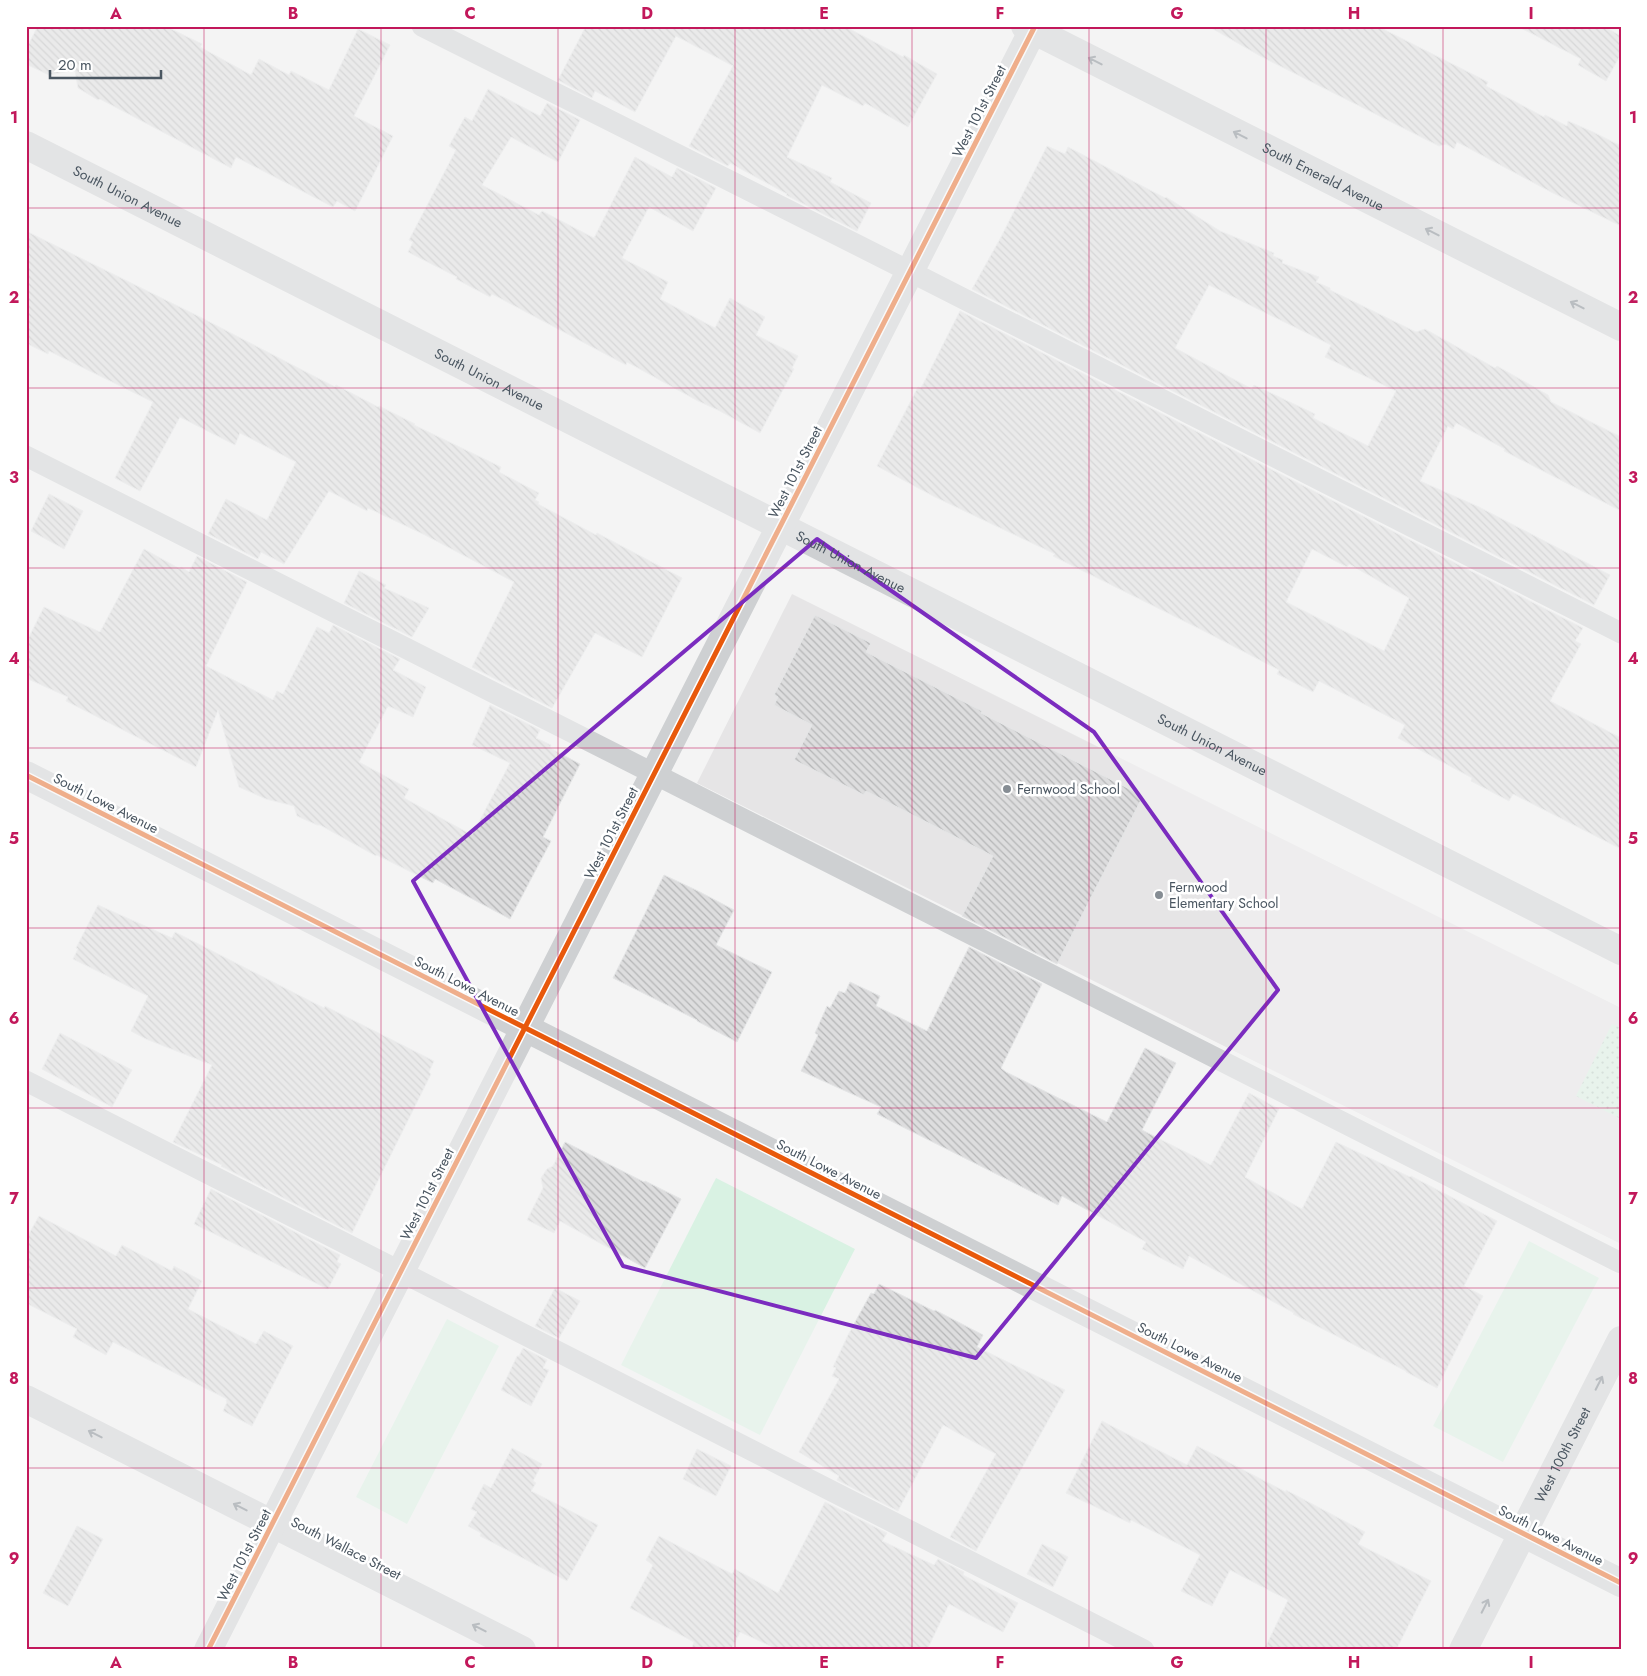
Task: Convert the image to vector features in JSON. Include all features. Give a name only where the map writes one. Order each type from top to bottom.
[{"type":"street","name":"West 101st Street","points":[[208,1650],[780,526],[1031,28]]},
{"type":"street","name":"South Emerald Avenue","points":[[1031,28],[1621,327]]},
{"type":"street","name":"South Union Avenue","points":[[26,145],[1621,951]]},
{"type":"street","name":"South Lowe Avenue","points":[[26,775],[1621,1583]]},
{"type":"street","name":"West 100th Street","points":[[1463,1650],[1621,1340]]},
{"type":"street","name":"South Wallace Street","points":[[26,1399],[522,1650]]},
{"type":"lane","points":[[422,26],[1621,633]]},
{"type":"lane","points":[[26,456],[1621,1263]]},
{"type":"lane","points":[[26,1082],[1144,1650]]},
{"type":"highlighted area","points":[[817,539],[1094,732],[1278,990],[976,1358],[623,1266],[413,881]]},
{"type":"shaded area","name":"Fernwood Elementary School","points":[[792,594],[1621,1008],[1621,1244],[697,783]]},
{"type":"green space","points":[[1612,1024],[1621,1028],[1621,1119],[1576,1096]]},
{"type":"green space","points":[[716,1178],[855,1249],[760,1435],[621,1365]]},
{"type":"green space","points":[[1529,1241],[1599,1278],[1503,1462],[1433,1426]]},
{"type":"green space","points":[[447,1319],[499,1346],[407,1524],[356,1497]]},
{"type":"building","points":[[38,26],[165,26],[202,44],[200,47],[251,75],[259,59],[289,75],[291,71],[329,90],[358,29],[390,45],[354,116],[393,136],[355,211],[337,201],[333,207],[236,157],[231,168],[100,99],[98,100],[78,88],[75,70],[49,75],[28,65],[26,49]]},
{"type":"building","points":[[586,26],[844,26],[903,57],[904,55],[937,74],[908,127],[865,103],[863,106],[822,85],[787,157],[832,178],[830,182],[871,203],[857,231],[786,195],[730,163],[728,166],[689,146],[733,66],[676,36],[635,112],[595,91],[592,98],[558,80]]},
{"type":"building","points":[[1208,26],[1377,26],[1488,82],[1486,86],[1544,117],[1545,115],[1567,126],[1568,121],[1621,146],[1621,226],[1551,192],[1457,142],[1454,149],[1446,144],[1439,146],[1262,57]]},
{"type":"building","points":[[1517,26],[1603,26],[1621,36],[1621,54],[1606,81],[1578,65],[1581,59]]},
{"type":"building","points":[[488,89],[540,116],[547,103],[580,120],[558,162],[511,137],[482,185],[539,215],[542,211],[594,238],[635,157],[672,177],[677,168],[716,188],[693,231],[649,207],[622,258],[668,282],[660,299],[715,328],[730,298],[765,317],[756,335],[798,356],[792,368],[794,369],[760,433],[627,362],[626,365],[492,294],[490,297],[456,279],[457,277],[408,252],[413,242],[409,240],[456,150],[449,146],[465,117],[472,121]]},
{"type":"building","points":[[1047,146],[1065,154],[1068,147],[1166,197],[1220,231],[1274,253],[1273,256],[1283,260],[1282,263],[1319,277],[1316,282],[1330,288],[1330,290],[1416,332],[1425,329],[1495,368],[1497,366],[1548,395],[1551,402],[1621,437],[1621,511],[1504,451],[1505,449],[1456,423],[1453,429],[1448,426],[1420,481],[1479,507],[1610,575],[1594,605],[972,289],[1001,237]],"holes":[[[1209,285],[1331,345],[1325,357],[1396,391],[1368,446],[1313,418],[1315,414],[1254,385],[1252,389],[1175,348]]]},
{"type":"building","points":[[26,231],[200,317],[335,387],[336,385],[501,467],[499,472],[539,493],[535,500],[539,502],[538,504],[682,578],[642,657],[595,633],[552,708],[472,667],[514,582],[425,535],[368,508],[367,511],[329,491],[284,564],[261,552],[258,559],[208,534],[226,499],[267,520],[296,462],[240,433],[235,445],[180,417],[140,491],[115,478],[153,402],[49,351],[48,354],[26,343]]},
{"type":"building","points":[[960,311],[1583,628],[1575,641],[1581,644],[1550,701],[1621,738],[1621,849],[1513,794],[1509,801],[1471,781],[1472,778],[1398,738],[1405,725],[1319,681],[1313,692],[1277,674],[1279,670],[1200,629],[1053,556],[1055,554],[935,497],[877,466],[918,387],[921,388]],"holes":[[[1312,549],[1347,567],[1349,564],[1409,598],[1384,651],[1286,602]]]},
{"type":"building","points":[[49,494],[83,511],[64,549],[31,531]]},
{"type":"building","points":[[144,549],[189,572],[197,556],[247,582],[206,666],[273,700],[277,691],[283,694],[317,627],[329,633],[333,625],[400,659],[393,670],[426,687],[413,717],[388,706],[359,762],[409,789],[404,798],[472,835],[510,763],[472,745],[490,705],[540,730],[536,738],[551,745],[550,748],[580,764],[543,837],[551,841],[510,919],[435,879],[433,883],[376,856],[320,825],[297,816],[294,806],[266,799],[239,787],[218,710],[196,767],[66,701],[68,697],[26,678],[26,643],[44,607],[100,632]]},
{"type":"building","points":[[359,571],[386,585],[384,588],[429,608],[412,637],[344,603]]},
{"type":"building","name":"Fernwood School","points":[[815,615],[871,643],[866,652],[1143,796],[1057,964],[962,916],[993,856],[866,791],[864,795],[794,760],[812,725],[774,705],[778,697],[774,695]]},
{"type":"building","points":[[664,875],[734,910],[716,945],[772,972],[737,1042],[613,978]]},
{"type":"building","points":[[98,905],[172,938],[175,932],[324,1008],[325,1006],[434,1061],[429,1072],[431,1074],[352,1233],[222,1165],[173,1142],[212,1065],[146,1039],[131,1031],[148,996],[73,959],[78,949],[76,948]]},
{"type":"building","points":[[969,947],[1042,984],[1001,1068],[1006,1072],[1107,1122],[1145,1048],[1176,1063],[1142,1130],[1211,1165],[1249,1093],[1279,1109],[1245,1177],[1302,1209],[1336,1142],[1411,1176],[1497,1221],[1464,1286],[1483,1296],[1437,1388],[1293,1314],[1189,1256],[1183,1269],[1142,1249],[1146,1242],[1062,1196],[1058,1205],[877,1114],[881,1107],[801,1071],[818,1035],[815,1033],[827,1006],[830,1008],[839,991],[845,993],[850,982],[880,996],[876,1006],[927,1031]]},
{"type":"building","points":[[60,1033],[132,1070],[112,1107],[42,1069]]},
{"type":"building","points":[[565,1142],[681,1199],[645,1268],[560,1221],[554,1233],[527,1220],[543,1188],[541,1178],[547,1169],[553,1166]]},
{"type":"building","points":[[211,1189],[340,1255],[337,1262],[341,1264],[328,1289],[194,1224]]},
{"type":"building","points":[[39,1216],[116,1256],[122,1245],[172,1271],[174,1266],[202,1281],[188,1309],[256,1344],[264,1331],[293,1346],[252,1426],[223,1411],[227,1399],[113,1342],[106,1355],[73,1337],[77,1329],[26,1303],[26,1239]]},
{"type":"building","points":[[879,1284],[983,1335],[977,1347],[1065,1390],[976,1551],[950,1537],[996,1454],[943,1425],[898,1511],[837,1480],[839,1476],[799,1452],[839,1379],[832,1376],[836,1368],[833,1367],[848,1335],[871,1293],[874,1294]]},
{"type":"building","points":[[555,1288],[580,1301],[559,1338],[535,1326]]},
{"type":"building","points":[[523,1348],[547,1360],[543,1368],[549,1370],[531,1406],[501,1390],[517,1356],[519,1356]]},
{"type":"building","points":[[1102,1421],[1187,1465],[1197,1446],[1365,1532],[1358,1544],[1431,1581],[1396,1650],[1264,1650],[1288,1600],[1230,1570],[1212,1606],[1181,1591],[1200,1555],[1131,1520],[1130,1523],[1066,1493]]},
{"type":"building","points":[[512,1448],[542,1464],[533,1481],[536,1483],[531,1491],[598,1525],[567,1581],[480,1536],[481,1533],[468,1526],[477,1512],[471,1509],[484,1484],[491,1488]]},
{"type":"building","points":[[697,1449],[731,1466],[716,1496],[683,1479]]},
{"type":"building","points":[[825,1502],[887,1533],[882,1541],[934,1565],[938,1559],[964,1572],[963,1575],[1018,1603],[1003,1632],[949,1604],[927,1650],[779,1650],[740,1632],[731,1650],[691,1650],[694,1642],[630,1608],[653,1565],[646,1560],[659,1536],[732,1574],[735,1569],[778,1593]]},
{"type":"building","points":[[77,1526],[103,1539],[68,1606],[43,1593]]},
{"type":"building","points":[[1042,1544],[1068,1557],[1053,1587],[1027,1574]]},
{"type":"cycle path","points":[[208,1650],[1035,26]]},
{"type":"cycle path","points":[[26,775],[1621,1583]]},
{"type":"place","name":"Fernwood School","points":[[1007,789]]},
{"type":"place","name":"Fernwood Elementary School","points":[[1159,895]]}]
